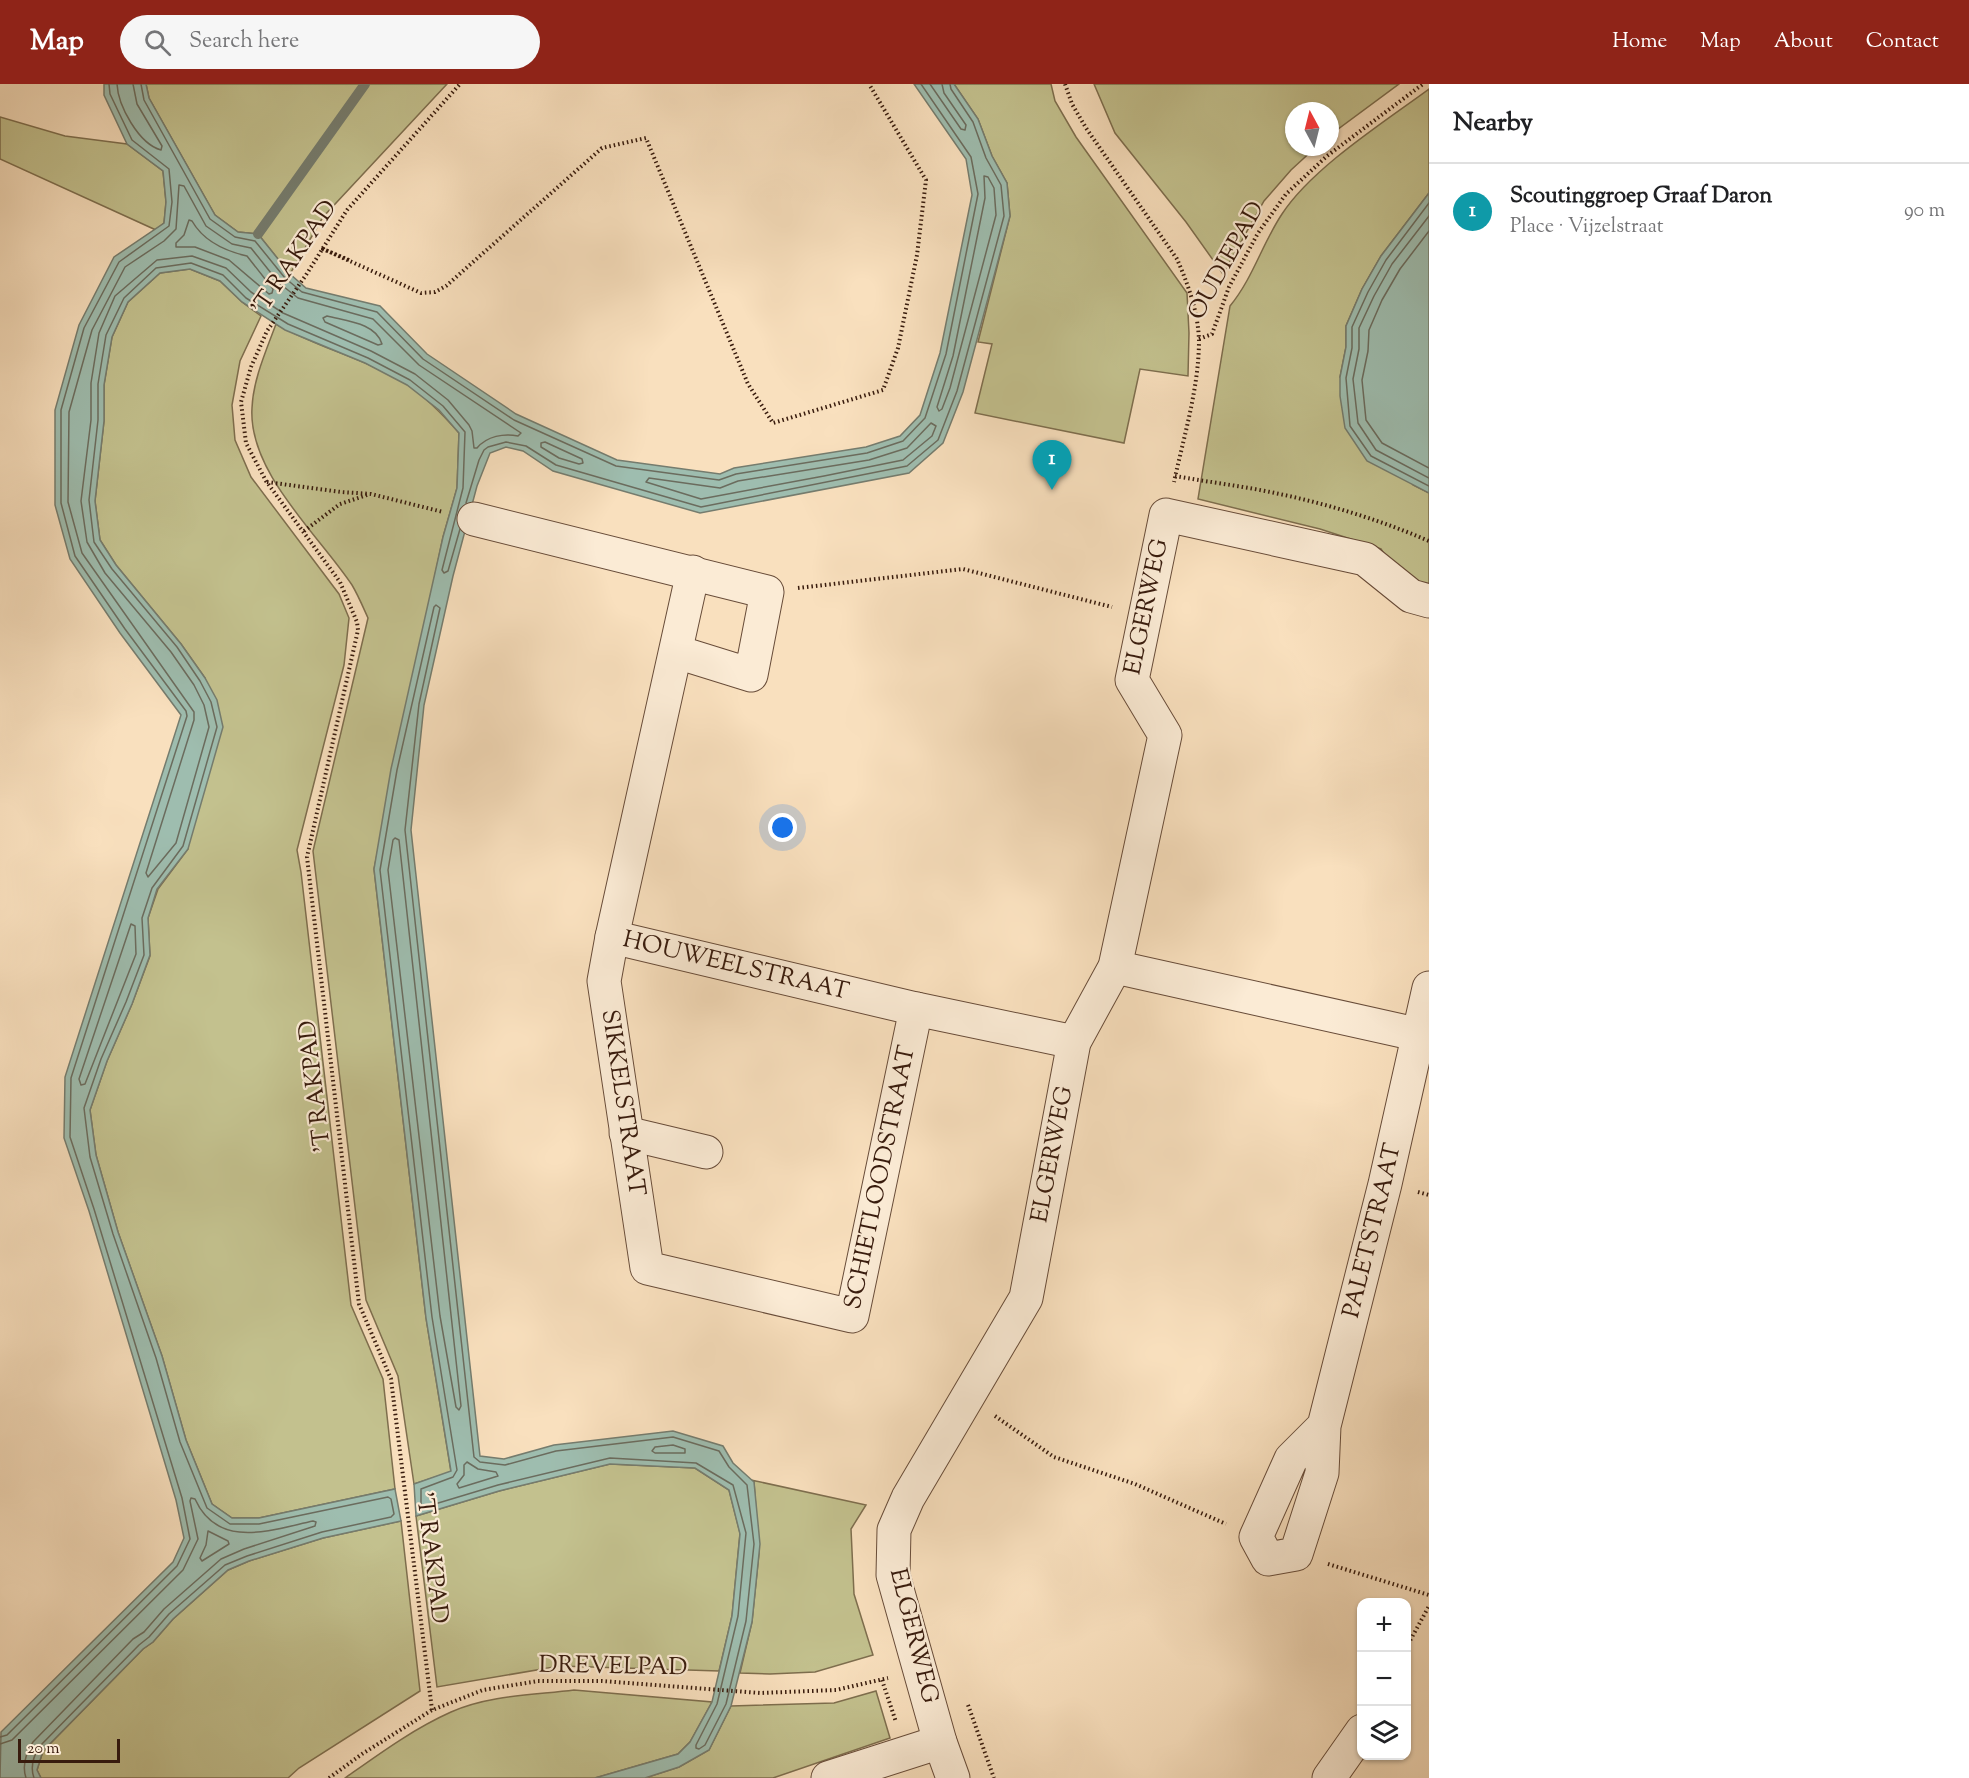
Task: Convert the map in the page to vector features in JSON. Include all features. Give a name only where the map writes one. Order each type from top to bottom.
[{"type":"street","points":[[1166,515],[1365,559],[1411,596],[1429,601]]},
{"type":"street","name":"ELGERWEG","points":[[953,1778],[918,1668],[893,1575],[894,1530],[908,1498],[1026,1298],[1074,1042],[1115,967],[1165,735],[1132,680],[1166,515]]},
{"type":"street","points":[[474,519],[767,592],[751,675],[677,652]]},
{"type":"street","name":"HOUWEELSTRAAT","points":[[693,572],[612,937],[916,1009],[1074,1042]]},
{"type":"street","name":"SIKKELSTRAAT","points":[[612,937],[604,981],[646,1268]]},
{"type":"street","points":[[1115,967],[1424,1036]]},
{"type":"street","name":"PALETSTRAAT","points":[[1296,1554],[1322,1473],[1324,1426],[1424,1036],[1429,988]]},
{"type":"street","name":"SCHIETLOODSTRAAT","points":[[646,1268],[852,1316],[916,1009]]},
{"type":"street","points":[[627,1133],[706,1152]]},
{"type":"street","name":"PALETSTRAAT","points":[[1256,1537],[1291,1460],[1324,1426]]},
{"type":"street","points":[[1256,1537],[1268,1559],[1296,1554]]},
{"type":"street","points":[[1329,1778],[1357,1738]]},
{"type":"street","points":[[828,1778],[940,1742]]},
{"type":"path","name":"'T RAKPAD","points":[[432,1710],[391,1379],[359,1304],[307,857],[355,642],[357,622],[339,582],[304,531],[266,482],[246,443],[240,402],[251,367],[267,331],[347,210],[460,84]]},
{"type":"path","points":[[323,249],[421,293],[435,292],[446,286],[602,148],[646,138],[748,384],[773,423],[883,390],[898,348],[916,255],[926,180],[869,84]]},
{"type":"path","points":[[1065,84],[1072,104],[1086,128],[1177,259],[1187,282],[1199,339],[1197,366],[1166,515]]},
{"type":"path","name":"OUDIEPAD","points":[[1199,339],[1212,334],[1229,287],[1258,233],[1286,194],[1327,156],[1423,84]]},
{"type":"path","points":[[1175,476],[1275,493],[1316,503],[1393,526],[1429,541]]},
{"type":"path","points":[[266,482],[370,494],[435,510]]},
{"type":"path","points":[[304,531],[340,504],[370,494]]},
{"type":"path","points":[[767,592],[963,570],[1145,615]]},
{"type":"path","points":[[967,1397],[1054,1457],[1134,1484],[1256,1537]]},
{"type":"path","points":[[1296,1554],[1429,1595]]},
{"type":"path","points":[[1411,1640],[1429,1606]]},
{"type":"path","name":"DREVELPAD","points":[[329,1778],[362,1754],[432,1710],[483,1690],[538,1681],[602,1681],[695,1686],[760,1693],[836,1690],[882,1680],[918,1668]]},
{"type":"shaded area","points":[[146,84],[447,84],[323,217],[290,274],[258,234],[238,232],[215,215],[149,98]]},
{"type":"shaded area","points":[[954,84],[1051,84],[1055,101],[1076,137],[1187,293],[1188,376],[1140,369],[1124,443],[975,413],[992,344],[978,342],[1010,216],[1007,183],[992,156],[978,119]]},
{"type":"shaded area","points":[[1094,84],[1399,84],[1339,128],[1339,102],[1285,102],[1285,156],[1306,156],[1264,201],[1223,274],[1186,222],[1115,133]]},
{"type":"shaded area","points":[[1429,89],[1429,193],[1381,256],[1362,289],[1346,326],[1346,347],[1340,377],[1413,485],[1429,493],[1429,588],[1397,575],[1381,549],[1320,529],[1198,499],[1230,306],[1245,284],[1275,225],[1295,197],[1330,163]]},
{"type":"shaded area","points":[[0,117],[65,136],[127,144],[163,171],[166,202],[164,223],[156,230],[0,159]]},
{"type":"shaded area","points":[[190,269],[220,281],[261,316],[240,361],[232,405],[235,440],[251,477],[339,594],[349,618],[344,665],[297,850],[351,1305],[383,1379],[395,1489],[259,1518],[232,1518],[212,1504],[186,1440],[162,1356],[118,1232],[96,1155],[90,1110],[107,1061],[150,956],[148,918],[158,889],[188,849],[205,678],[181,644],[116,565],[100,540],[95,501],[104,421],[104,385],[112,337],[128,302],[160,273]]},
{"type":"shaded area","points":[[276,324],[376,368],[408,385],[459,433],[457,488],[443,537],[374,869],[426,1318],[451,1472],[414,1484],[398,1376],[366,1300],[313,851],[368,618],[352,585],[288,501],[261,455],[254,432],[253,397]]},
{"type":"shaded area","points":[[610,1464],[695,1468],[729,1490],[740,1533],[732,1616],[719,1671],[560,1666],[437,1687],[416,1516],[499,1491]]},
{"type":"shaded area","points":[[751,1480],[866,1505],[851,1529],[854,1594],[873,1655],[815,1672],[740,1673],[752,1622],[759,1553],[754,1482]]},
{"type":"shaded area","points":[[401,1521],[420,1691],[299,1768],[288,1778],[41,1778],[37,1770],[43,1751],[143,1649],[153,1642],[173,1619],[228,1570],[249,1561],[323,1538]]},
{"type":"shaded area","points":[[574,1690],[712,1702],[690,1742],[678,1754],[595,1778],[345,1778],[410,1734],[466,1706],[512,1696]]},
{"type":"shaded area","points":[[876,1691],[890,1738],[773,1778],[645,1778],[679,1767],[709,1750],[731,1706],[834,1703]]},
{"type":"water","points":[[104,84],[146,84],[149,98],[215,215],[238,232],[258,234],[290,274],[306,288],[380,306],[427,354],[516,414],[617,460],[720,474],[734,468],[866,447],[900,436],[920,415],[940,353],[972,195],[966,159],[914,84],[954,84],[978,119],[992,156],[1007,183],[1010,216],[963,392],[943,443],[909,473],[700,513],[553,471],[523,451],[506,447],[490,453],[477,486],[453,576],[424,705],[411,830],[480,1456],[504,1459],[554,1445],[673,1431],[723,1446],[733,1463],[754,1482],[760,1544],[752,1622],[731,1706],[709,1750],[679,1767],[645,1778],[595,1778],[678,1754],[690,1742],[712,1702],[732,1616],[740,1534],[729,1490],[695,1468],[610,1464],[499,1491],[416,1516],[414,1484],[451,1471],[426,1318],[374,869],[391,769],[443,537],[457,488],[459,433],[439,410],[407,385],[365,363],[285,330],[242,302],[220,281],[190,269],[160,273],[128,302],[112,337],[104,385],[104,421],[95,501],[100,540],[116,565],[181,644],[205,678],[217,700],[223,727],[188,849],[157,889],[148,918],[150,955],[107,1061],[90,1110],[96,1155],[118,1232],[162,1356],[186,1440],[212,1504],[232,1518],[259,1518],[395,1489],[401,1521],[323,1538],[249,1561],[228,1570],[173,1619],[153,1642],[143,1649],[43,1751],[37,1770],[41,1778],[0,1778],[1,1732],[173,1562],[184,1538],[176,1500],[89,1211],[64,1138],[65,1077],[181,715],[120,633],[70,559],[55,505],[55,410],[79,325],[114,257],[164,223],[166,202],[163,171],[127,144],[104,95]]},
{"type":"water","points":[[1429,193],[1429,493],[1367,461],[1345,428],[1340,396],[1340,377],[1346,347],[1346,326],[1362,289],[1381,256]]},
{"type":"waterway","points":[[258,234],[365,84]]},
{"type":"place","name":"Scoutinggroep Graaf Daron","points":[[1052,490]]}]
